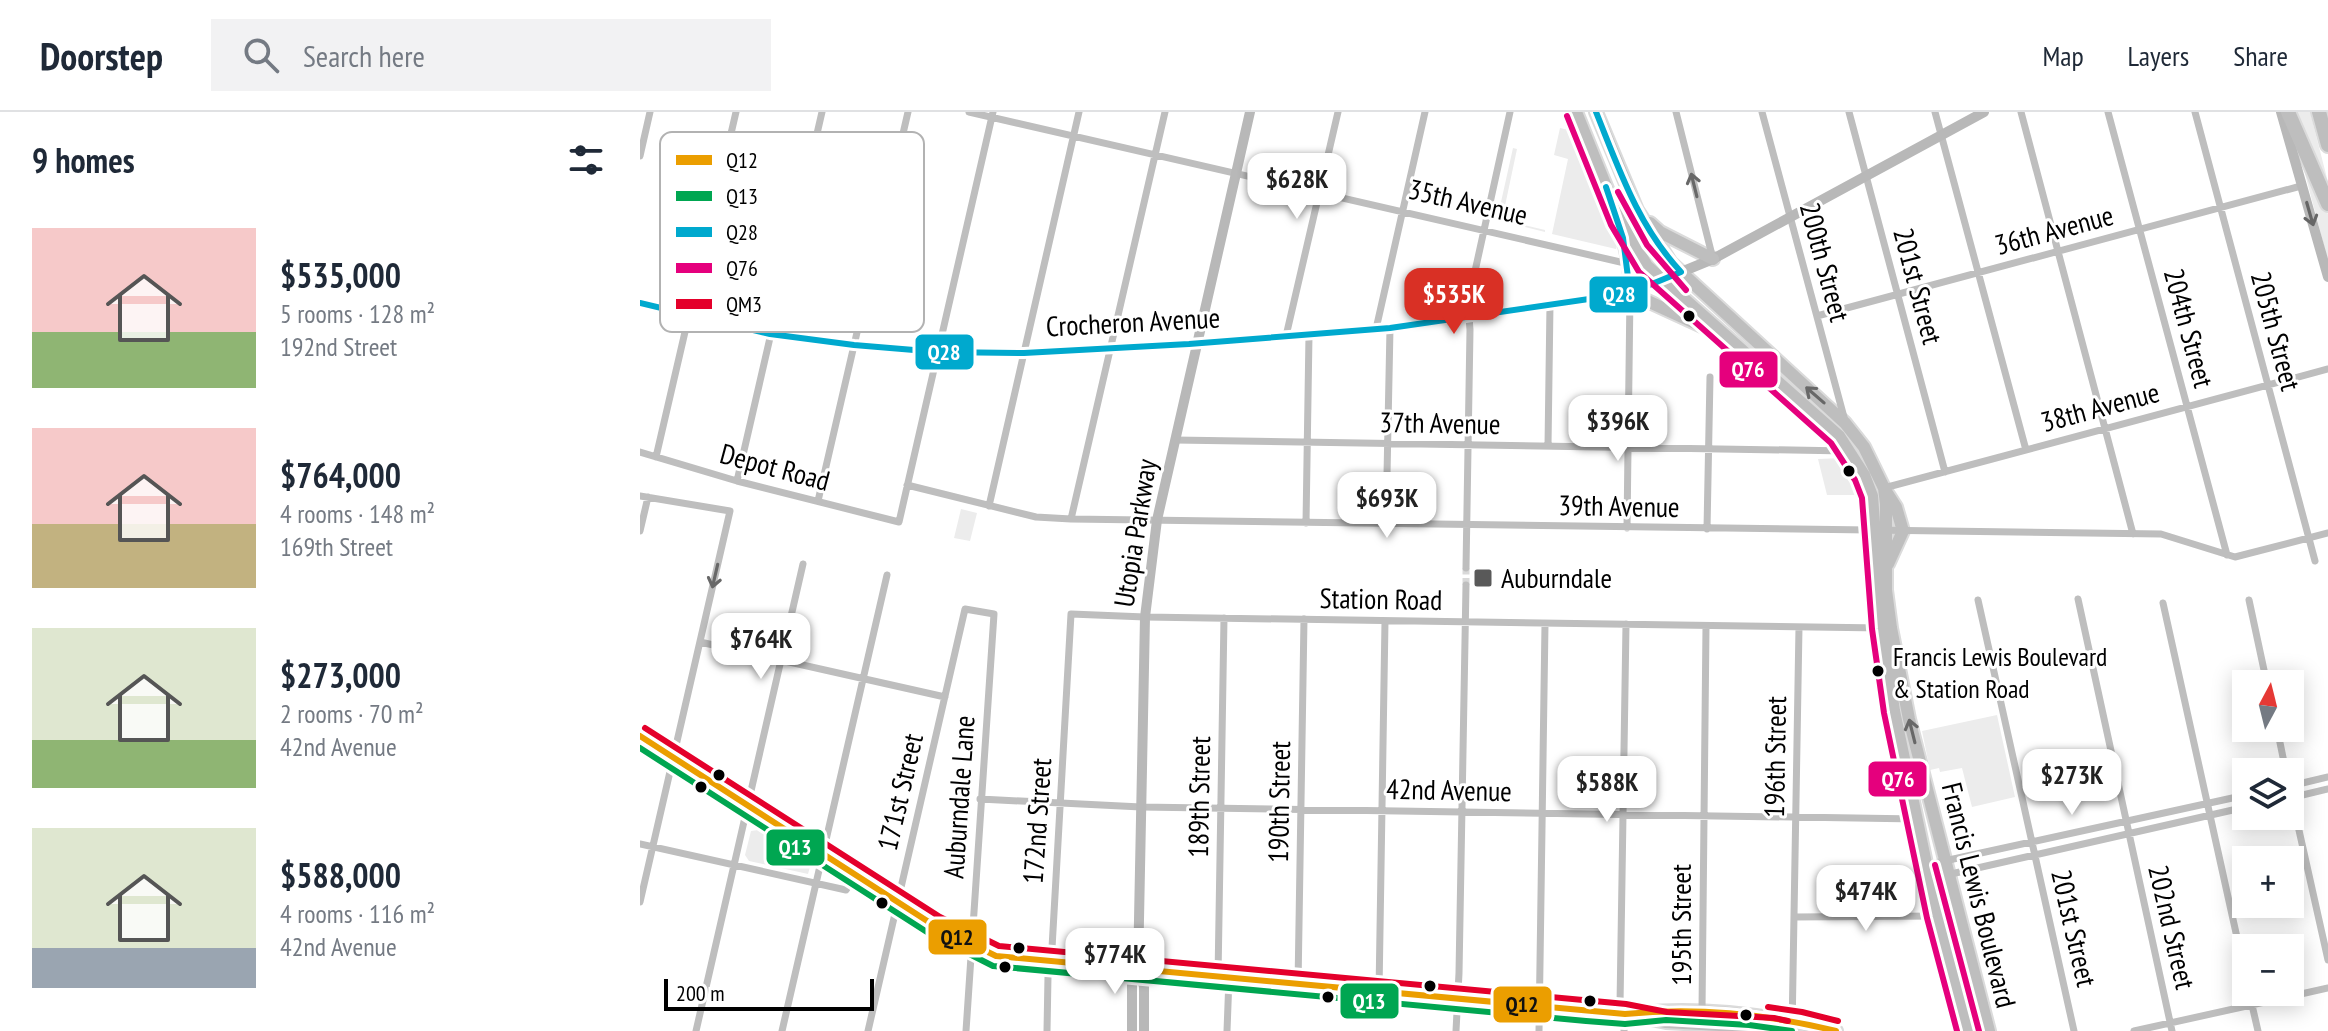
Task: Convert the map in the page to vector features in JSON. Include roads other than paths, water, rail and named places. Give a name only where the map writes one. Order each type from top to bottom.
[{"type":"highway","points":[[2288,112],[2328,204]]},
{"type":"highway","points":[[2319,112],[2328,145]]},
{"type":"main road","name":"Francis Lewis Boulevard","points":[[1576,112],[1620,221],[1647,266],[1839,436],[1864,475],[1872,496],[1887,567],[1886,590],[1891,628],[1909,719],[1989,1031]]},
{"type":"main road","name":"Francis Lewis Boulevard","points":[[1596,112],[1637,210],[1670,262],[1845,423],[1864,447],[1884,488],[1880,531],[1882,628],[1894,711],[1937,916],[1967,1031]]},
{"type":"main road","points":[[1637,210],[1660,232],[1713,259]]},
{"type":"main road","points":[[1620,221],[1629,264],[1630,293],[1733,340]]},
{"type":"main road","points":[[1884,488],[1896,507],[1903,531],[1887,567]]},
{"type":"main road","points":[[640,736],[935,926],[996,956],[1625,1014],[1666,1010],[1705,1022],[1773,1028],[1792,1026]]},
{"type":"main road","points":[[1950,972],[1968,993],[1979,1031]]},
{"type":"main road","points":[[1705,1022],[1750,1015],[1792,1026],[1836,1031]]},
{"type":"street","points":[[640,156],[650,112]]},
{"type":"street","points":[[731,132],[736,112]]},
{"type":"street","points":[[817,132],[822,112]]},
{"type":"street","points":[[903,132],[908,112]]},
{"type":"street","name":"35th Avenue","points":[[969,112],[993,115],[1629,264]]},
{"type":"street","points":[[989,506],[1079,112]]},
{"type":"street","points":[[1071,519],[1165,112]]},
{"type":"street","name":"Utopia Parkway","points":[[1144,1031],[1144,986],[1138,970],[1145,617],[1157,520],[1250,112]]},
{"type":"street","points":[[1286,336],[1338,112]]},
{"type":"street","points":[[1376,329],[1425,112]]},
{"type":"street","points":[[1466,568],[1468,303],[1510,112]]},
{"type":"street","points":[[1676,112],[1713,259]]},
{"type":"street","name":"200th Street","points":[[1762,112],[1845,423]]},
{"type":"street","name":"201st Street","points":[[1849,112],[1945,472]]},
{"type":"street","points":[[1935,112],[2026,450]]},
{"type":"street","points":[[1627,528],[1630,293],[1713,259],[1984,112]]},
{"type":"street","points":[[2021,112],[2133,534]]},
{"type":"street","name":"204th Street","points":[[2108,112],[2227,555]]},
{"type":"street","name":"205th Street","points":[[2195,112],[2315,561]]},
{"type":"street","points":[[2281,112],[2328,277]]},
{"type":"street","points":[[907,485],[993,115]]},
{"type":"street","name":"36th Avenue","points":[[1817,316],[2301,186]]},
{"type":"street","name":"Crocheron Avenue","points":[[761,332],[854,345],[938,352],[1024,353],[1390,328],[1630,293]]},
{"type":"street","name":"Crocheron Avenue","points":[[640,303],[660,308]]},
{"type":"street","points":[[1548,446],[1550,304]]},
{"type":"street","points":[[1386,524],[1390,328]]},
{"type":"street","points":[[656,457],[685,332]]},
{"type":"street","points":[[818,501],[857,332]]},
{"type":"street","points":[[737,481],[770,334]]},
{"type":"street","points":[[1306,523],[1309,335]]},
{"type":"street","name":"38th Avenue","points":[[1884,488],[2328,369]]},
{"type":"street","points":[[1707,529],[1710,377]]},
{"type":"street","name":"37th Avenue","points":[[1175,440],[1849,451]]},
{"type":"street","name":"Depot Road","points":[[640,452],[737,481],[899,522],[907,485]]},
{"type":"street","name":"39th Avenue","points":[[907,485],[1036,517],[1071,519],[2161,534],[2235,557],[2328,533]]},
{"type":"street","points":[[640,531],[644,496],[730,511],[640,902]]},
{"type":"street","points":[[696,1031],[803,564]]},
{"type":"street","points":[[782,1031],[887,575]]},
{"type":"street","points":[[1456,1031],[1466,585]]},
{"type":"street","name":"202nd Street","points":[[2078,599],[2172,1027]]},
{"type":"street","name":"201st Street","points":[[1978,600],[2074,1031]]},
{"type":"street","points":[[2249,600],[2264,670]]},
{"type":"street","points":[[2163,603],[2236,934]]},
{"type":"street","name":"171st Street","points":[[868,1031],[965,609],[994,614]]},
{"type":"street","name":"Auburndale Lane","points":[[966,1031],[994,614]]},
{"type":"street","name":"Station Road","points":[[1071,614],[1882,628]]},
{"type":"street","name":"172nd Street","points":[[1047,1031],[1071,614]]},
{"type":"street","name":"189th Street","points":[[1224,618],[1221,808],[1223,978],[1227,1031]]},
{"type":"street","name":"190th Street","points":[[1298,985],[1304,619]]},
{"type":"street","points":[[1379,992],[1385,621]]},
{"type":"street","points":[[1539,1031],[1545,624]]},
{"type":"street","points":[[1624,1031],[1625,1014],[1620,1005],[1626,624]]},
{"type":"street","name":"195th Street","points":[[1705,1022],[1703,815],[1706,626]]},
{"type":"street","name":"196th Street","points":[[1792,1026],[1799,627]]},
{"type":"street","points":[[700,642],[945,697]]},
{"type":"street","points":[[2304,787],[2328,777]]},
{"type":"street","points":[[2304,792],[2328,789]]},
{"type":"street","points":[[1926,865],[2232,798]]},
{"type":"street","name":"42nd Avenue","points":[[980,799],[1141,807],[1917,819]]},
{"type":"street","points":[[1929,879],[2232,810]]},
{"type":"street","points":[[2298,830],[2328,960]]},
{"type":"street","points":[[640,844],[846,890],[856,875]]},
{"type":"street","points":[[1794,917],[1937,916]]},
{"type":"street","name":"Utopia Parkway","points":[[1132,1031],[1132,984],[1138,970]]},
{"type":"street","points":[[2304,993],[2328,988]]},
{"type":"street","points":[[2134,1031],[2172,1027],[2248,1006]]},
{"type":"street","points":[[2252,1006],[2258,1031]]},
{"type":"tunnel","points":[[1466,568],[1466,585]]},
{"type":"place","name":"Auburndale","points":[[1483,578]]},
{"type":"place","name":"Francis Lewis Boulevard & Station Road","points":[[1878,671]]}]
